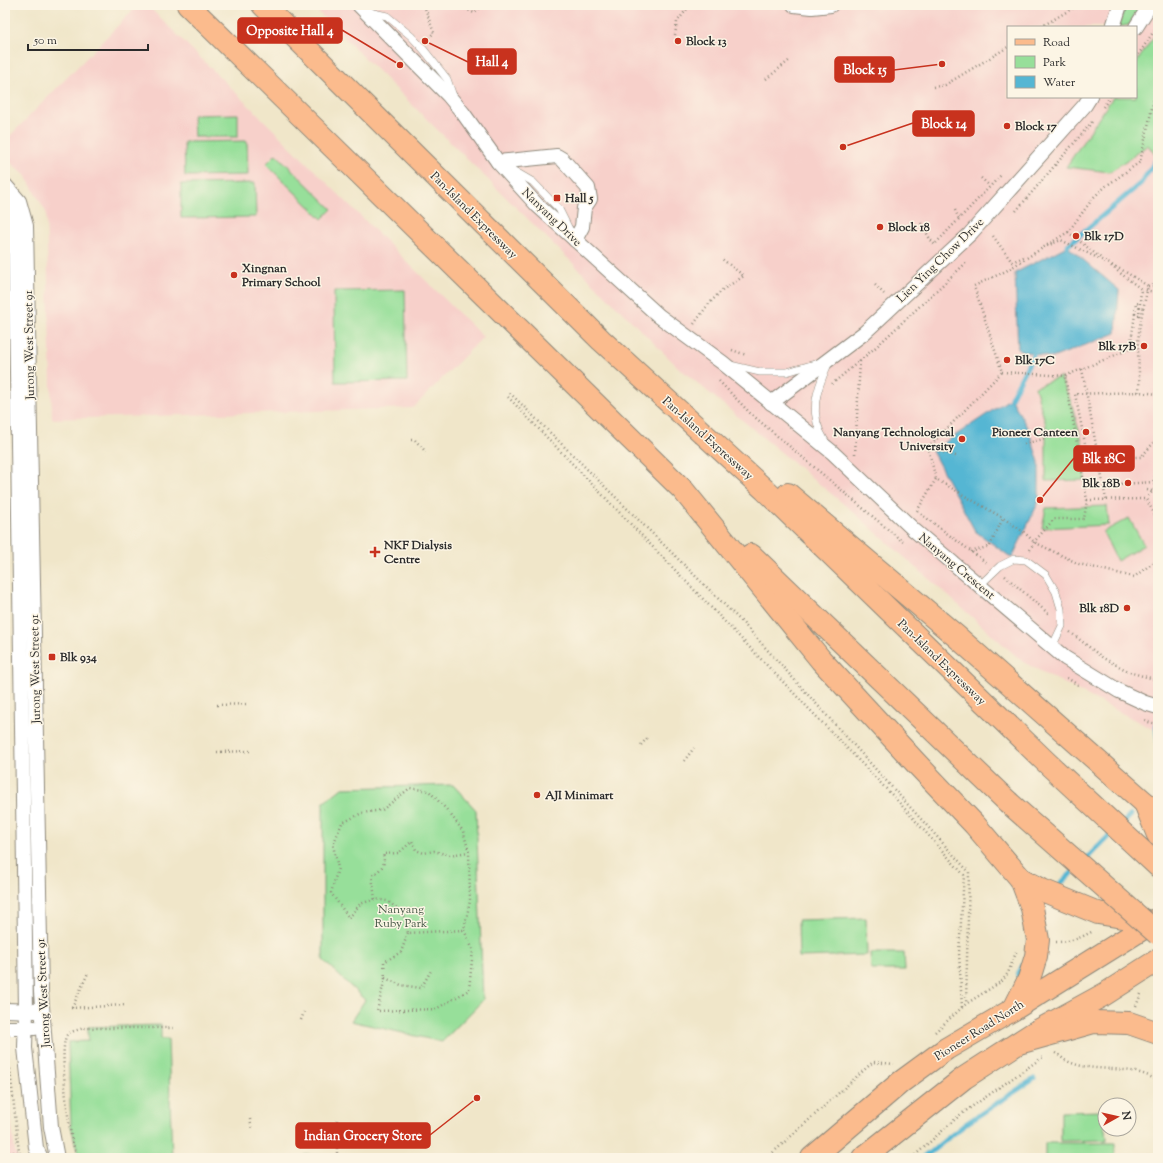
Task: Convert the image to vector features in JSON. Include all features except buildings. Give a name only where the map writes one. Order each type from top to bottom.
[{"type":"main road","points":[[188,5],[683,490],[1008,802],[1157,926]]},
{"type":"main road","points":[[192,5],[683,490],[821,660],[975,825],[1021,879],[1032,908],[1038,940],[1036,956],[1029,979],[1014,1009]]},
{"type":"main road","name":"Pan-Island Expressway","points":[[263,5],[602,340],[765,490],[1046,762],[1158,866]]},
{"type":"main road","points":[[765,490],[789,494],[956,636],[1151,808],[1158,835]]},
{"type":"main road","points":[[1021,879],[1042,890],[1098,913],[1157,926]]},
{"type":"main road","name":"Pioneer Road North","points":[[812,1158],[900,1082],[946,1049],[1157,926]]},
{"type":"main road","points":[[863,1158],[964,1078],[1032,1034],[1105,994],[1158,960]]},
{"type":"main road","points":[[1019,1043],[1094,1022],[1129,1023],[1158,1033]]},
{"type":"street","points":[[794,5],[812,7],[831,5]]},
{"type":"street","points":[[1113,26],[1120,5]]},
{"type":"street","points":[[1137,26],[1150,5]]},
{"type":"street","name":"Nanyang Drive","points":[[362,8],[458,107],[498,162],[537,205],[659,316],[723,363],[771,403]]},
{"type":"street","name":"Lien Ying Chow Drive","points":[[771,403],[864,333],[970,234],[1087,100]]},
{"type":"street","points":[[498,162],[557,156],[562,159],[588,188],[590,193],[590,199],[584,208],[582,227],[575,240]]},
{"type":"street","name":"Jurong West Street 91","points":[[5,185],[19,201],[26,226],[41,992],[51,1127],[57,1158]]},
{"type":"street","name":"Jurong West Street 91","points":[[5,203],[9,208],[15,230],[26,1011],[25,1048],[36,1148],[41,1158]]},
{"type":"street","name":"Nanyang Crescent","points":[[771,403],[832,452],[914,530],[1065,658],[1119,691],[1158,707]]},
{"type":"street","points":[[5,1010],[42,1011]]},
{"type":"street","points":[[5,1028],[43,1028]]},
{"type":"lane","points":[[723,363],[760,372],[787,372],[829,360]]},
{"type":"lane","points":[[829,360],[817,391],[815,405],[818,426],[832,452]]},
{"type":"lane","points":[[980,585],[996,569],[1014,559],[1026,560],[1046,575],[1056,592],[1061,609],[1062,626],[1052,647]]},
{"type":"path","points":[[424,5],[434,33],[425,41]]},
{"type":"path","points":[[458,5],[474,13],[483,5]]},
{"type":"path","points":[[675,35],[677,22],[690,5]]},
{"type":"path","points":[[1043,26],[1078,5]]},
{"type":"path","points":[[1137,56],[1158,25]]},
{"type":"path","points":[[933,87],[945,85],[1007,48]]},
{"type":"path","points":[[766,79],[790,60]]},
{"type":"path","points":[[1002,372],[974,286],[1006,270],[1068,232],[1094,197],[1106,186],[1140,162],[1158,81]]},
{"type":"path","points":[[1016,211],[1097,116]]},
{"type":"path","points":[[929,250],[990,186],[981,178]]},
{"type":"path","points":[[955,210],[960,218]]},
{"type":"path","points":[[921,223],[935,245]]},
{"type":"path","points":[[1068,232],[1141,289],[1158,293]]},
{"type":"path","points":[[993,236],[1012,262],[1061,240],[1124,271],[1148,286],[1158,285]]},
{"type":"path","points":[[694,324],[707,306],[722,290],[744,276],[722,259]]},
{"type":"path","points":[[829,386],[876,347],[967,262]]},
{"type":"path","points":[[875,284],[883,293]]},
{"type":"path","points":[[1139,392],[1140,380],[1138,347],[1143,305],[1148,286]]},
{"type":"path","points":[[1135,314],[1139,315],[1141,289]]},
{"type":"path","points":[[928,448],[1002,372],[1065,376],[1130,349],[1136,303],[1143,305]]},
{"type":"path","points":[[688,320],[700,328]]},
{"type":"path","points":[[730,349],[747,356]]},
{"type":"path","points":[[850,451],[855,456],[860,360]]},
{"type":"path","points":[[1082,369],[1106,500]]},
{"type":"path","points":[[1034,542],[1054,519],[1084,519],[1087,500],[1065,376]]},
{"type":"path","points":[[1158,394],[1139,392],[1075,394],[1088,458],[1141,457],[1157,439],[1158,434]]},
{"type":"path","points":[[510,393],[742,622],[969,872],[966,1004]]},
{"type":"path","points":[[508,397],[895,798],[964,875],[959,953],[962,1008]]},
{"type":"path","points":[[1071,411],[1078,410]]},
{"type":"path","points":[[1024,444],[1075,432]]},
{"type":"path","points":[[411,440],[415,440],[426,452]]},
{"type":"path","points":[[928,448],[956,456]]},
{"type":"path","points":[[917,511],[936,479],[928,448]]},
{"type":"path","points":[[1153,482],[1158,469]]},
{"type":"path","points":[[936,479],[1003,518],[1034,542],[1079,564],[1134,577],[1158,559]]},
{"type":"path","points":[[1105,485],[1153,482]]},
{"type":"path","points":[[1147,490],[1157,490],[1153,482]]},
{"type":"path","points":[[1148,496],[1152,491]]},
{"type":"path","points":[[1087,500],[1146,499],[1158,520]]},
{"type":"path","points":[[912,506],[996,569],[1062,626],[1103,658],[1132,673],[1158,680]]},
{"type":"path","points":[[972,552],[990,546],[1003,518]]},
{"type":"path","points":[[217,705],[249,704]]},
{"type":"path","points":[[641,745],[649,736]]},
{"type":"path","points":[[684,761],[694,748]]},
{"type":"path","points":[[217,752],[250,752]]},
{"type":"path","points":[[410,788],[429,791],[447,810],[463,831],[470,852],[470,901],[464,930],[473,950],[469,990],[436,1009],[377,1011],[385,978],[384,962],[401,952],[408,933],[405,918],[397,908],[387,901],[375,899],[360,904],[349,918],[331,893],[338,868],[333,845],[342,823],[362,813],[382,810],[410,788]]},
{"type":"path","points":[[375,899],[372,876],[381,869],[383,865],[383,854],[399,852],[412,841],[416,850],[424,853],[434,851],[449,855],[470,852]]},
{"type":"path","points":[[408,933],[464,930]]},
{"type":"path","points":[[385,978],[401,985],[421,988],[432,969]]},
{"type":"path","points":[[88,973],[71,1008],[126,1005]]},
{"type":"path","points":[[5,987],[9,986]]},
{"type":"path","points":[[1129,1023],[1143,989]]},
{"type":"path","points":[[301,1020],[304,1012]]},
{"type":"path","points":[[78,1158],[74,1149],[70,1128],[65,1084],[64,1042],[67,1035],[84,1028],[173,1028]]},
{"type":"path","points":[[1052,1050],[1065,1060],[1078,1065],[1137,1072],[1158,1081]]},
{"type":"path","points":[[912,1158],[960,1115],[1047,1054]]},
{"type":"path","points":[[5,1058],[10,1069],[19,1152],[21,1158]]},
{"type":"path","points":[[767,1158],[873,1062],[901,1064]]},
{"type":"path","points":[[5,1068],[10,1069]]},
{"type":"path","points":[[250,1119],[252,1130]]},
{"type":"path","points":[[337,1120],[337,1157]]},
{"type":"path","points":[[5,1153],[19,1152]]},
{"type":"shaded area","name":"Xingnan Primary School","points":[[138,5],[147,5],[483,337],[413,408],[52,419],[46,212],[25,175],[5,158],[5,141]]},
{"type":"shaded area","name":"Nanyang Technological University","points":[[311,5],[1158,5],[1158,732],[1023,662],[852,511],[678,367]]},
{"type":"shaded area","points":[[5,1070],[15,1152],[18,1158],[5,1158]]},
{"type":"green space","points":[[1126,5],[1141,5],[1129,25],[1118,26]]},
{"type":"green space","points":[[1158,30],[1158,159],[1148,145],[1110,172],[1066,167],[1112,98],[1137,98],[1137,62]]},
{"type":"green space","points":[[238,114],[238,137],[194,137],[193,115]]},
{"type":"green space","points":[[247,141],[248,175],[185,176],[184,142]]},
{"type":"green space","points":[[276,154],[332,209],[322,219],[266,164]]},
{"type":"green space","points":[[255,183],[256,217],[181,218],[181,184]]},
{"type":"green space","points":[[405,290],[407,381],[335,382],[334,291]]},
{"type":"green space","points":[[1060,377],[1071,402],[1082,442],[1085,480],[1046,481],[1046,425],[1035,387]]},
{"type":"green space","points":[[1107,506],[1109,525],[1042,528],[1046,508]]},
{"type":"green space","points":[[1129,518],[1144,545],[1117,561],[1103,532]]},
{"type":"green space","name":"Nanyang Ruby Park","points":[[453,785],[476,810],[483,1000],[442,1042],[351,1021],[365,1000],[323,960],[323,803],[342,788]]},
{"type":"green space","points":[[866,918],[867,955],[799,957],[798,920]]},
{"type":"green space","points":[[870,953],[904,953],[905,970],[871,970]]},
{"type":"green space","points":[[161,1025],[161,1039],[168,1039],[172,1158],[79,1158],[71,1126],[68,1042],[88,1041],[88,1027]]},
{"type":"green space","points":[[1097,1111],[1097,1137],[1107,1137],[1107,1140],[1061,1141],[1061,1112]]},
{"type":"green space","points":[[1045,1143],[1115,1143],[1115,1158],[1045,1158]]},
{"type":"green space","points":[[304,1155],[373,1156],[373,1158],[304,1158]]},
{"type":"water","points":[[1067,246],[1119,290],[1116,333],[1052,358],[1018,350],[1015,273]]},
{"type":"water","points":[[1011,398],[1028,429],[1039,462],[1039,501],[1012,558],[975,531],[932,451]]},
{"type":"waterway","points":[[1067,246],[1141,183],[1158,157]]},
{"type":"waterway","points":[[1011,398],[1034,353]]},
{"type":"waterway","points":[[1156,725],[1158,742]]},
{"type":"waterway","points":[[1122,824],[1131,815]]},
{"type":"waterway","points":[[1083,862],[1114,831]]},
{"type":"waterway","points":[[1060,884],[1076,869]]},
{"type":"waterway","points":[[1018,975],[1023,965]]},
{"type":"waterway","points":[[923,1158],[967,1123],[1034,1079]]},
{"type":"place","name":"Hall 4","points":[[425,41]]},
{"type":"place","name":"Block 13","points":[[678,41]]},
{"type":"place","name":"Block 15","points":[[942,64]]},
{"type":"place","name":"Opposite Hall 4","points":[[400,65]]},
{"type":"place","name":"Block 17","points":[[1007,126]]},
{"type":"place","name":"Block 14","points":[[843,147]]},
{"type":"place","name":"Hall 5","points":[[557,198]]},
{"type":"place","name":"Block 18","points":[[880,227]]},
{"type":"place","name":"Blk 17D","points":[[1076,236]]},
{"type":"place","name":"Xingnan Primary School","points":[[234,275]]},
{"type":"place","name":"Blk 17B","points":[[1144,346]]},
{"type":"place","name":"Blk 17C","points":[[1007,360]]},
{"type":"place","name":"Pioneer Canteen","points":[[1086,432]]},
{"type":"place","name":"Nanyang Technological University","points":[[962,439]]},
{"type":"place","name":"Blk 18B","points":[[1128,483]]},
{"type":"place","name":"Blk 18C","points":[[1040,500]]},
{"type":"place","name":"NKF Dialysis Centre","points":[[375,552]]},
{"type":"place","name":"Blk 18D","points":[[1127,608]]},
{"type":"place","name":"Blk 934","points":[[52,657]]},
{"type":"place","name":"AJI Minimart","points":[[537,795]]},
{"type":"place","name":"Indian Grocery Store","points":[[477,1098]]}]
